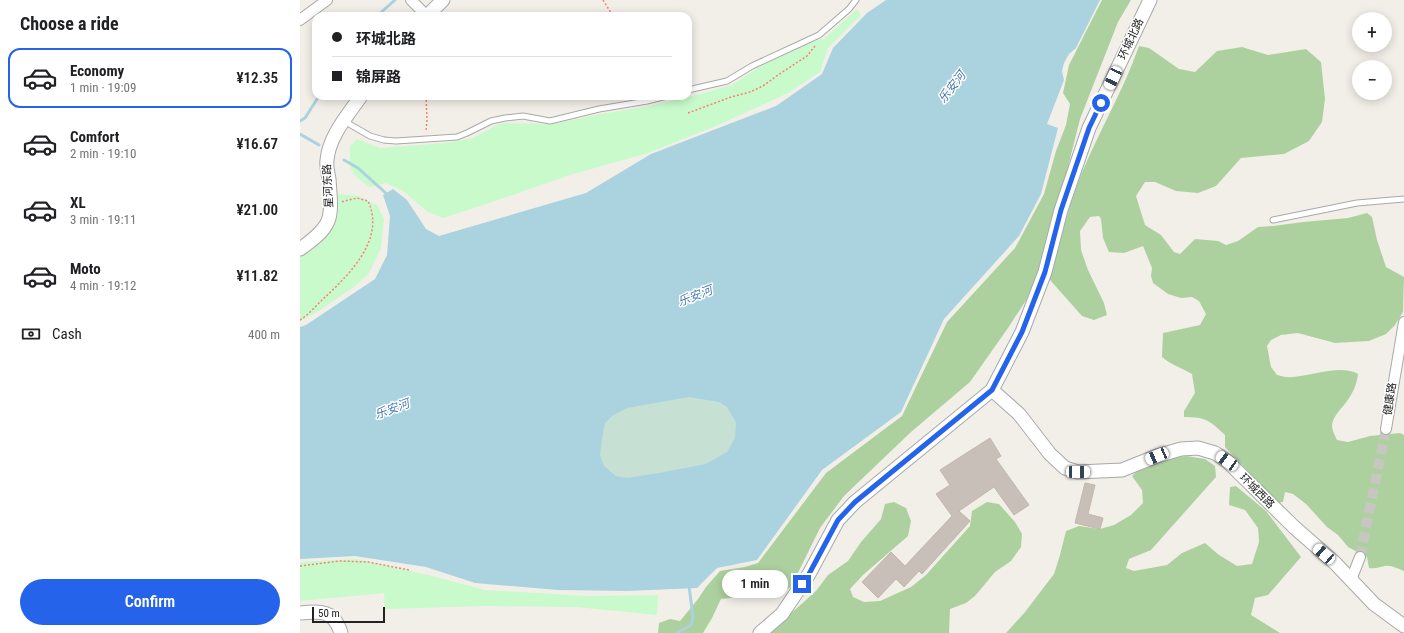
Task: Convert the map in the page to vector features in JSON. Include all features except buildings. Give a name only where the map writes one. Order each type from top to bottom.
[{"type":"street","points":[[300,20],[327,0]]},
{"type":"street","points":[[411,0],[423,12]]},
{"type":"street","points":[[431,12],[443,0]]},
{"type":"street","name":"环城北路","points":[[992,390],[1022,332],[1045,272],[1061,210],[1089,128],[1150,0]]},
{"type":"street","name":"星河东路","points":[[300,249],[325,229],[329,219],[330,205],[327,161],[331,145],[344,121],[358,100]]},
{"type":"street","name":"健康路","points":[[1386,429],[1404,322]]},
{"type":"street","points":[[760,633],[782,614],[809,574],[838,520],[855,502],[992,390]]},
{"type":"street","name":"环城西路","points":[[992,390],[1019,414],[1050,454],[1065,468],[1078,472],[1122,470],[1157,456],[1181,449],[1198,448],[1216,453],[1227,461],[1294,527],[1335,563],[1374,604],[1404,626]]},
{"type":"street","points":[[1351,580],[1360,558]]},
{"type":"street","points":[[300,613],[322,612],[332,616],[339,625],[341,633]]},
{"type":"lane","points":[[692,89],[727,81],[752,66],[819,35],[849,9],[856,0]]},
{"type":"lane","points":[[344,121],[370,136],[384,140],[396,141],[457,137],[491,121],[505,118],[523,116],[550,121],[599,108],[651,100]]},
{"type":"lane","points":[[1273,220],[1357,203],[1404,199]]},
{"type":"path","points":[[603,0],[610,12]]},
{"type":"path","points":[[688,113],[731,97],[750,92],[763,86],[807,56],[815,46],[819,35]]},
{"type":"path","points":[[425,139],[427,120],[426,100]]},
{"type":"path","points":[[300,320],[344,280],[368,247],[373,226],[373,210],[368,201],[357,198],[339,202]]},
{"type":"path","points":[[300,566],[339,561],[368,562],[409,570]]},
{"type":"green space","points":[[1102,0],[1131,0],[1118,22],[1080,119],[1067,171],[1032,291],[1008,328],[970,382],[911,432],[844,496],[820,528],[791,587],[779,593],[721,599],[703,633],[658,633],[659,623],[670,619],[680,621],[720,571],[745,567],[758,563],[826,473],[902,416],[947,322],[1015,248],[1044,194],[1056,151],[1066,125],[1070,104],[1063,93],[1069,65]]},
{"type":"green space","points":[[857,9],[861,15],[828,48],[820,72],[788,93],[716,126],[648,153],[570,175],[443,218],[428,212],[403,191],[386,183],[370,187],[358,178],[352,170],[350,161],[350,146],[357,139],[380,148],[445,143],[473,138],[501,123],[552,124],[675,100],[692,100],[692,96],[732,85],[767,62],[813,41],[824,39]]},
{"type":"green space","points":[[1139,46],[1149,48],[1179,69],[1195,72],[1217,51],[1242,47],[1268,55],[1306,49],[1321,62],[1325,99],[1322,122],[1309,141],[1284,154],[1241,158],[1216,186],[1198,193],[1176,191],[1155,182],[1145,182],[1136,196],[1145,225],[1161,235],[1174,252],[1180,254],[1195,239],[1218,241],[1226,245],[1238,241],[1258,227],[1348,218],[1367,213],[1372,217],[1377,240],[1386,267],[1404,277],[1403,312],[1395,325],[1386,334],[1369,341],[1335,343],[1298,333],[1281,335],[1271,340],[1267,346],[1271,367],[1277,375],[1290,377],[1335,370],[1351,371],[1358,374],[1353,392],[1336,415],[1332,425],[1332,429],[1337,440],[1348,442],[1370,436],[1400,433],[1404,435],[1404,571],[1388,566],[1369,568],[1367,557],[1348,547],[1338,535],[1327,527],[1306,504],[1293,494],[1285,492],[1283,502],[1278,503],[1225,447],[1225,435],[1215,426],[1203,419],[1184,417],[1184,411],[1195,393],[1192,374],[1162,357],[1163,333],[1200,325],[1206,314],[1199,301],[1192,297],[1181,298],[1168,294],[1153,283],[1151,276],[1152,268],[1143,246],[1124,253],[1109,252],[1103,238],[1101,219],[1099,216],[1090,217],[1080,231],[1081,250],[1088,270],[1104,303],[1107,315],[1094,320],[1082,316],[1050,280],[1076,188],[1091,152],[1125,82]]},
{"type":"green space","points":[[339,194],[358,196],[377,205],[384,219],[381,248],[369,273],[355,286],[319,311],[300,321],[300,252]]},
{"type":"green space","points":[[711,390],[806,443],[407,534],[590,412]]},
{"type":"green space","points":[[1186,456],[1205,459],[1215,466],[1216,477],[1151,550],[1129,559],[1126,568],[1134,571],[1167,565],[1182,553],[1205,543],[1219,555],[1237,566],[1252,564],[1259,542],[1258,528],[1245,510],[1229,505],[1230,487],[1236,486],[1266,511],[1301,557],[1268,595],[1255,598],[1251,615],[1280,633],[1006,633],[1025,612],[1054,574],[1066,531],[1079,526],[1100,529],[1114,525],[1131,515],[1143,503],[1142,490],[1132,476],[1142,466]]},
{"type":"green space","points":[[894,502],[906,508],[911,521],[908,536],[863,575],[850,589],[853,597],[864,602],[880,601],[911,587],[926,575],[970,526],[972,511],[987,502],[999,504],[1015,522],[1022,534],[1021,547],[1011,561],[995,572],[975,596],[966,603],[950,609],[949,633],[769,633],[816,591],[828,575],[848,561],[861,542],[881,519],[885,504]]},
{"type":"green space","points":[[357,559],[485,590],[587,596],[658,595],[657,615],[576,607],[485,606],[385,609],[384,593],[300,601],[300,562]]},
{"type":"water","name":"乐安河","points":[[886,0],[1100,0],[1076,48],[1069,54],[1064,63],[1062,71],[1064,80],[1047,124],[1058,128],[1041,194],[1019,236],[944,319],[901,412],[822,470],[757,560],[717,568],[697,588],[627,591],[558,590],[475,583],[426,567],[355,556],[300,559],[300,327],[306,325],[375,279],[387,255],[390,216],[383,195],[393,189],[407,200],[426,229],[439,236],[586,193],[651,154],[776,106],[822,74],[833,48],[867,13]],"holes":[[[689,397],[719,402],[727,407],[736,422],[735,438],[727,452],[706,464],[627,478],[616,476],[604,466],[600,455],[602,439],[605,423],[612,416],[627,408]]]},
{"type":"waterway","points":[[382,12],[395,0]]},
{"type":"waterway","points":[[300,121],[305,118],[316,100]]},
{"type":"waterway","points":[[300,134],[319,145]]},
{"type":"waterway","points":[[344,160],[358,168],[389,196]]},
{"type":"waterway","points":[[677,633],[691,625],[693,617],[689,586]]},
{"type":"tunnel","points":[[1360,557],[1386,429]]},
{"type":"route","points":[[802,584],[838,520],[855,502],[992,390],[1022,332],[1045,272],[1061,210],[1089,128],[1101,103]]}]
